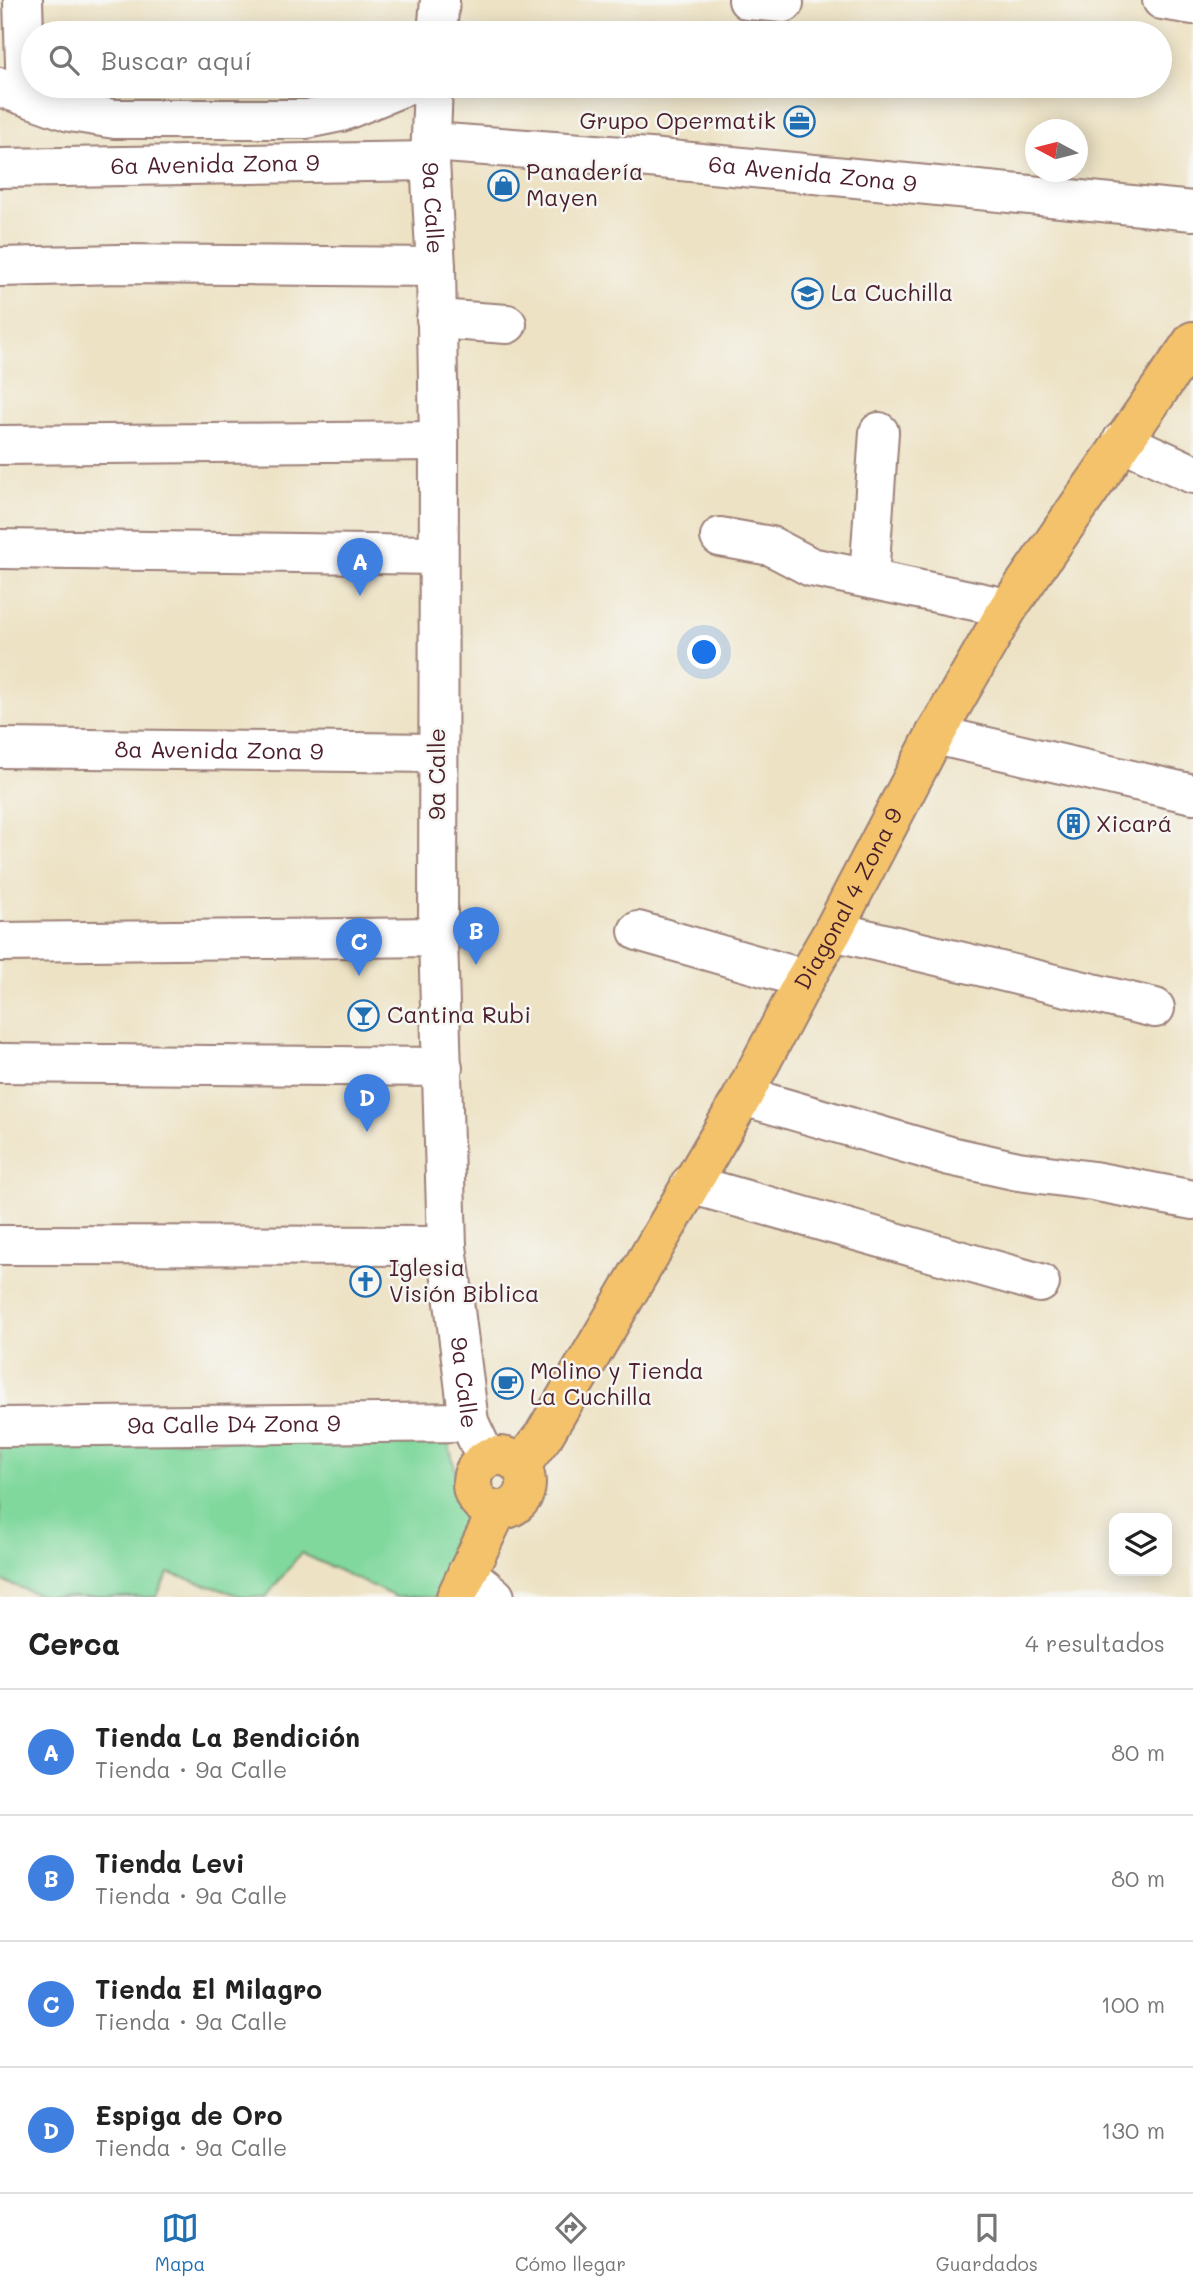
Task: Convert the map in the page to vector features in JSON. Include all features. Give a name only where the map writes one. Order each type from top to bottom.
[{"type":"main road","name":"Diagonal 4 Zona 9","points":[[503,1462],[544,1435],[743,1096],[935,735],[1008,608],[1193,341]]},
{"type":"main road","points":[[473,1589],[497,1511],[514,1506],[521,1500],[527,1482],[503,1462]]},
{"type":"street","points":[[13,92],[23,0]]},
{"type":"street","points":[[438,21],[440,0]]},
{"type":"street","points":[[1162,0],[1193,5]]},
{"type":"street","points":[[30,98],[70,112],[115,119],[307,119],[341,112],[375,98]]},
{"type":"street","name":"9a Calle","points":[[432,98],[430,151],[436,267],[439,441],[438,937],[447,1246],[469,1422],[503,1462]]},
{"type":"street","name":"6a Avenida Zona 9","points":[[0,168],[430,151],[650,158],[1193,211]]},
{"type":"street","points":[[0,267],[119,264],[436,267]]},
{"type":"street","points":[[436,319],[507,324]]},
{"type":"street","points":[[869,578],[879,432]]},
{"type":"street","points":[[0,445],[439,441]]},
{"type":"street","points":[[1122,441],[1193,474]]},
{"type":"street","points":[[720,537],[771,547],[811,567],[1008,608]]},
{"type":"street","points":[[0,549],[438,555]]},
{"type":"street","points":[[935,735],[1193,794]]},
{"type":"street","name":"8a Avenida Zona 9","points":[[0,748],[437,754]]},
{"type":"street","points":[[833,931],[1155,1008]]},
{"type":"street","points":[[638,932],[805,979]]},
{"type":"street","points":[[0,942],[438,937]]},
{"type":"street","points":[[0,1063],[443,1067]]},
{"type":"street","points":[[743,1096],[950,1156],[1018,1171],[1093,1181],[1193,1200]]},
{"type":"street","points":[[690,1184],[1040,1283]]},
{"type":"street","points":[[0,1245],[447,1246]]},
{"type":"street","name":"9a Calle D4 Zona 9","points":[[0,1427],[469,1422]]},
{"type":"green space","points":[[447,1438],[470,1526],[435,1597],[396,1597],[301,1553],[266,1597],[244,1597],[169,1573],[156,1597],[45,1597],[0,1580],[0,1442]]},
{"type":"place","name":"Grupo Opermatik","points":[[799,121]]},
{"type":"place","name":"Panadería Mayen","points":[[503,185]]},
{"type":"place","name":"La Cuchilla","points":[[808,293]]},
{"type":"place","name":"Tienda La Bendición","points":[[360,596]]},
{"type":"place","name":"Xicará","points":[[1073,824]]},
{"type":"place","name":"Tienda Levi","points":[[476,965]]},
{"type":"place","name":"Tienda El Milagro","points":[[359,976]]},
{"type":"place","name":"Cantina Rubi","points":[[364,1015]]},
{"type":"place","name":"Espiga de Oro","points":[[367,1132]]},
{"type":"place","name":"Iglesia Visión Biblica","points":[[366,1281]]},
{"type":"place","name":"Molino y Tienda La Cuchilla","points":[[507,1384]]}]
